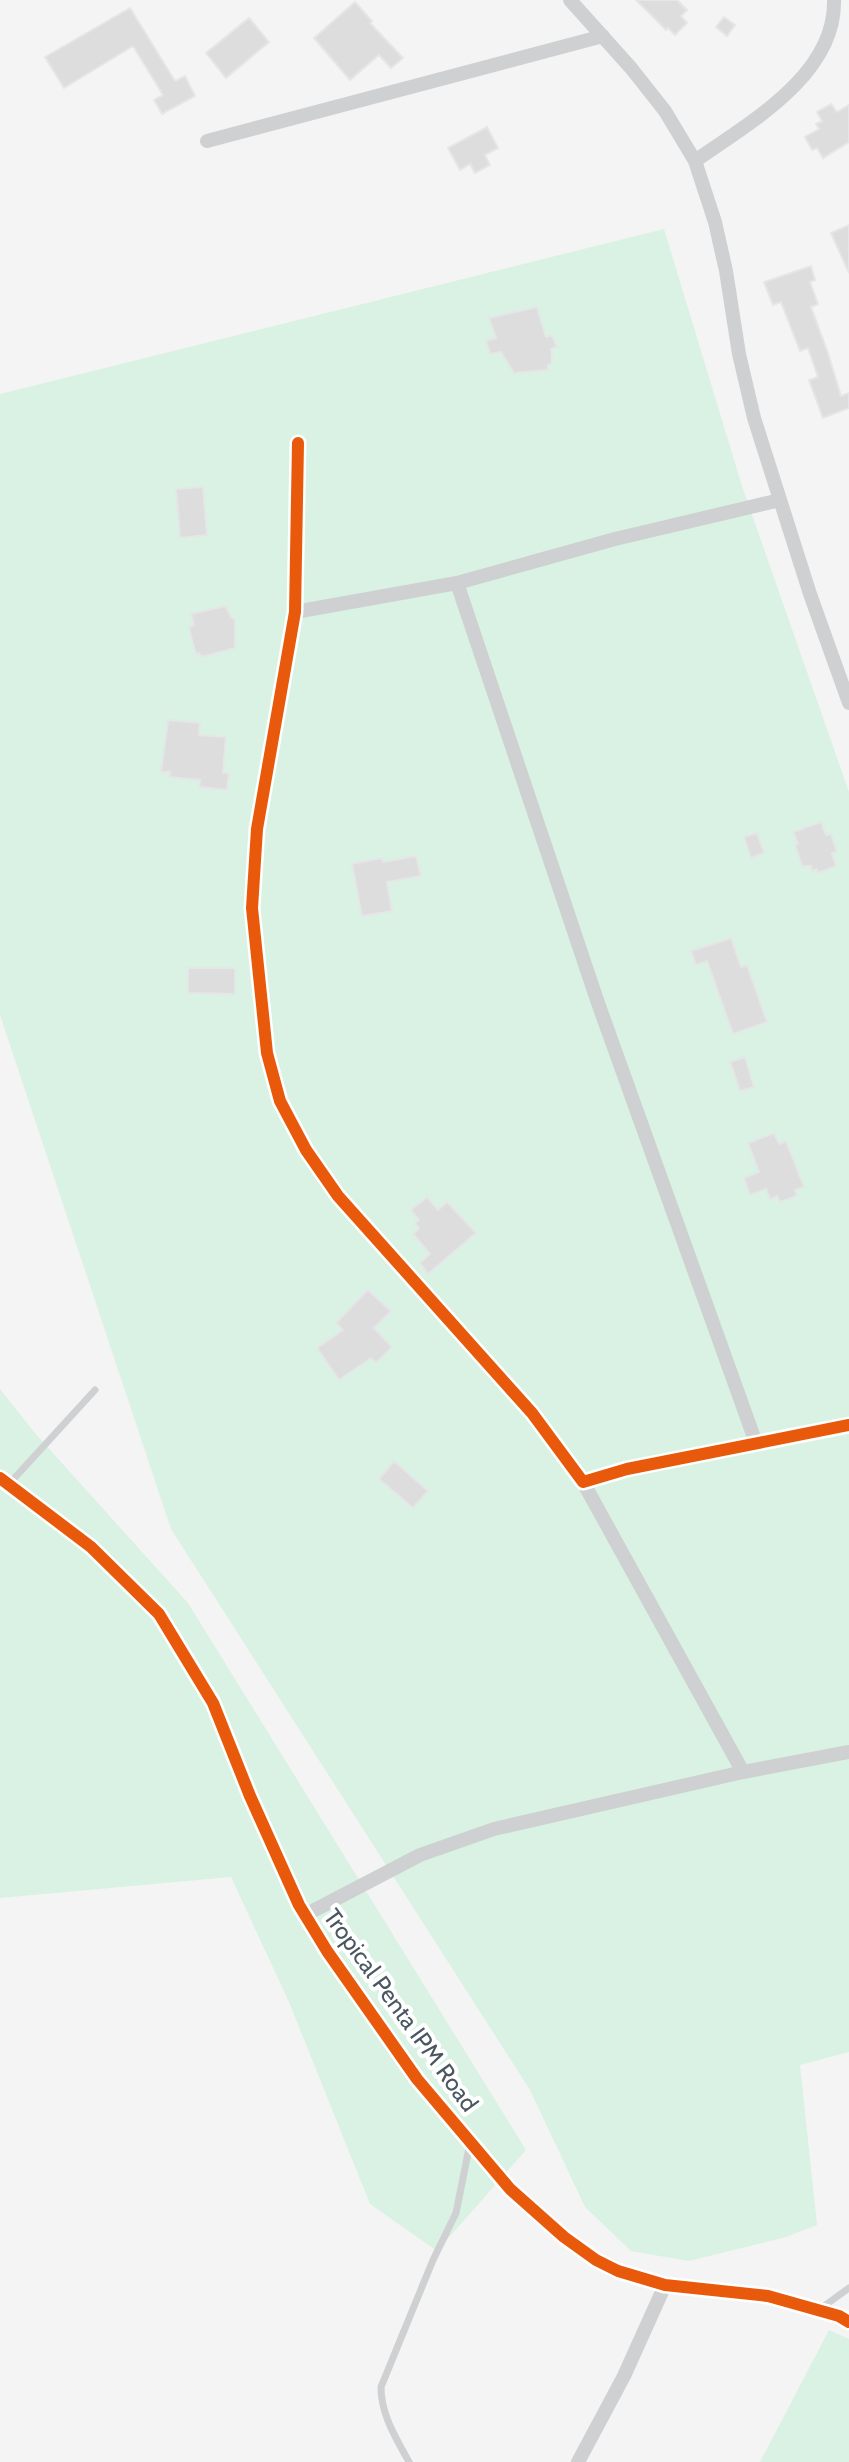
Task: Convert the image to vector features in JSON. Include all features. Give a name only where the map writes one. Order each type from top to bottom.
[{"type":"street","points":[[570,0],[665,111],[695,161],[718,234],[732,319],[754,418],[810,594],[849,703]]},
{"type":"street","points":[[695,161],[767,110],[805,75],[819,56],[830,29],[834,0]]},
{"type":"street","points":[[207,141],[603,36]]},
{"type":"street","points":[[298,443],[295,612],[257,829],[252,908],[267,1053],[280,1101],[306,1150],[338,1196],[532,1413],[583,1482],[743,1772]]},
{"type":"street","points":[[295,612],[457,583],[615,539],[780,500]]},
{"type":"street","points":[[457,583],[598,1003],[756,1443]]},
{"type":"street","points":[[583,1482],[627,1469],[849,1425]]},
{"type":"street","name":"Tropical Penta IPM Road","points":[[5,1481],[91,1547],[159,1614],[213,1703],[250,1796],[305,1915],[417,2079],[510,2189],[564,2237],[596,2260],[618,2271],[665,2285],[768,2296],[839,2316],[849,2322]]},
{"type":"street","points":[[305,1915],[420,1855],[494,1829],[743,1772],[849,1752]]},
{"type":"street","points":[[578,2462],[624,2376],[665,2285]]},
{"type":"lane","points":[[5,1481],[95,1390]]},
{"type":"lane","points":[[409,2462],[389,2425],[381,2387],[433,2260],[456,2213],[470,2141]]},
{"type":"lane","points":[[818,2310],[849,2288]]},
{"type":"green space","points":[[664,229],[742,486],[849,792],[849,2052],[800,2065],[817,2225],[786,2237],[689,2261],[631,2251],[585,2207],[530,2090],[171,1529],[0,1015],[0,394]]},
{"type":"green space","points":[[0,1389],[34,1432],[188,1603],[526,2150],[437,2251],[370,2204],[289,2002],[231,1877],[0,1898]]},
{"type":"green space","points":[[829,2330],[849,2339],[849,2462],[760,2462]]},
{"type":"building","points":[[636,0],[677,0],[687,10],[681,16],[687,23],[675,35]]},
{"type":"building","points":[[355,2],[403,58],[391,68],[379,55],[350,80],[314,38]]},
{"type":"building","points":[[130,8],[175,81],[185,76],[195,96],[162,114],[154,100],[163,95],[133,46],[64,88],[45,57]]},
{"type":"building","points":[[724,17],[735,25],[727,36],[716,27]]},
{"type":"building","points":[[249,18],[269,42],[226,78],[206,53]]},
{"type":"building","points":[[831,104],[837,112],[849,105],[849,142],[823,158],[817,148],[812,150],[805,137],[819,129],[816,124],[822,121],[817,112]]},
{"type":"building","points":[[487,127],[498,148],[485,155],[490,165],[475,173],[470,164],[460,170],[448,148]]},
{"type":"building","points":[[849,225],[849,273],[831,233]]},
{"type":"building","points":[[811,266],[815,280],[810,282],[818,304],[811,307],[841,396],[849,393],[849,408],[823,418],[809,380],[818,377],[808,348],[800,351],[781,302],[773,305],[764,282]]},
{"type":"building","points":[[537,307],[546,337],[552,335],[557,347],[551,349],[552,363],[548,365],[548,370],[514,373],[501,352],[490,354],[486,341],[496,338],[489,318]]},
{"type":"building","points":[[203,487],[207,535],[180,538],[176,489]]},
{"type":"building","points":[[226,606],[235,620],[235,648],[201,657],[199,653],[196,654],[192,641],[189,627],[194,625],[191,614]]},
{"type":"building","points":[[168,720],[200,723],[199,735],[226,737],[223,773],[229,773],[227,790],[199,787],[200,780],[169,777],[170,772],[161,772]]},
{"type":"building","points":[[821,822],[826,835],[831,834],[837,852],[832,853],[836,866],[818,873],[816,869],[812,871],[811,866],[802,866],[793,832]]},
{"type":"building","points":[[757,833],[764,853],[751,858],[744,837]]},
{"type":"building","points":[[416,856],[421,876],[387,882],[392,911],[362,916],[352,864]]},
{"type":"building","points":[[731,938],[741,967],[747,965],[767,1022],[733,1034],[707,961],[696,965],[691,951]]},
{"type":"building","points":[[188,968],[235,968],[235,994],[188,993]]},
{"type":"building","points":[[745,1057],[754,1087],[740,1091],[730,1062]]},
{"type":"building","points":[[774,1133],[779,1144],[786,1141],[804,1187],[795,1190],[797,1196],[780,1202],[777,1196],[770,1200],[766,1189],[750,1195],[744,1178],[759,1172],[748,1143]]},
{"type":"building","points":[[427,1197],[438,1210],[447,1202],[476,1233],[428,1274],[420,1263],[430,1254],[413,1234],[419,1228],[415,1223],[419,1220],[411,1210]]},
{"type":"building","points":[[368,1290],[391,1311],[374,1328],[392,1347],[376,1363],[371,1358],[339,1380],[317,1348],[343,1330],[336,1323]]},
{"type":"building","points":[[394,1461],[428,1491],[413,1508],[379,1479]]},
{"type":"cycle path","points":[[298,443],[295,612],[257,829],[252,908],[267,1053],[280,1101],[306,1150],[338,1196],[532,1413],[583,1482],[627,1469],[849,1425]]},
{"type":"cycle path","points":[[0,1478],[91,1547],[159,1614],[213,1703],[299,1905],[327,1951],[417,2079],[510,2189],[564,2237],[596,2260],[618,2271],[665,2285],[768,2296],[839,2316],[849,2322]]}]
